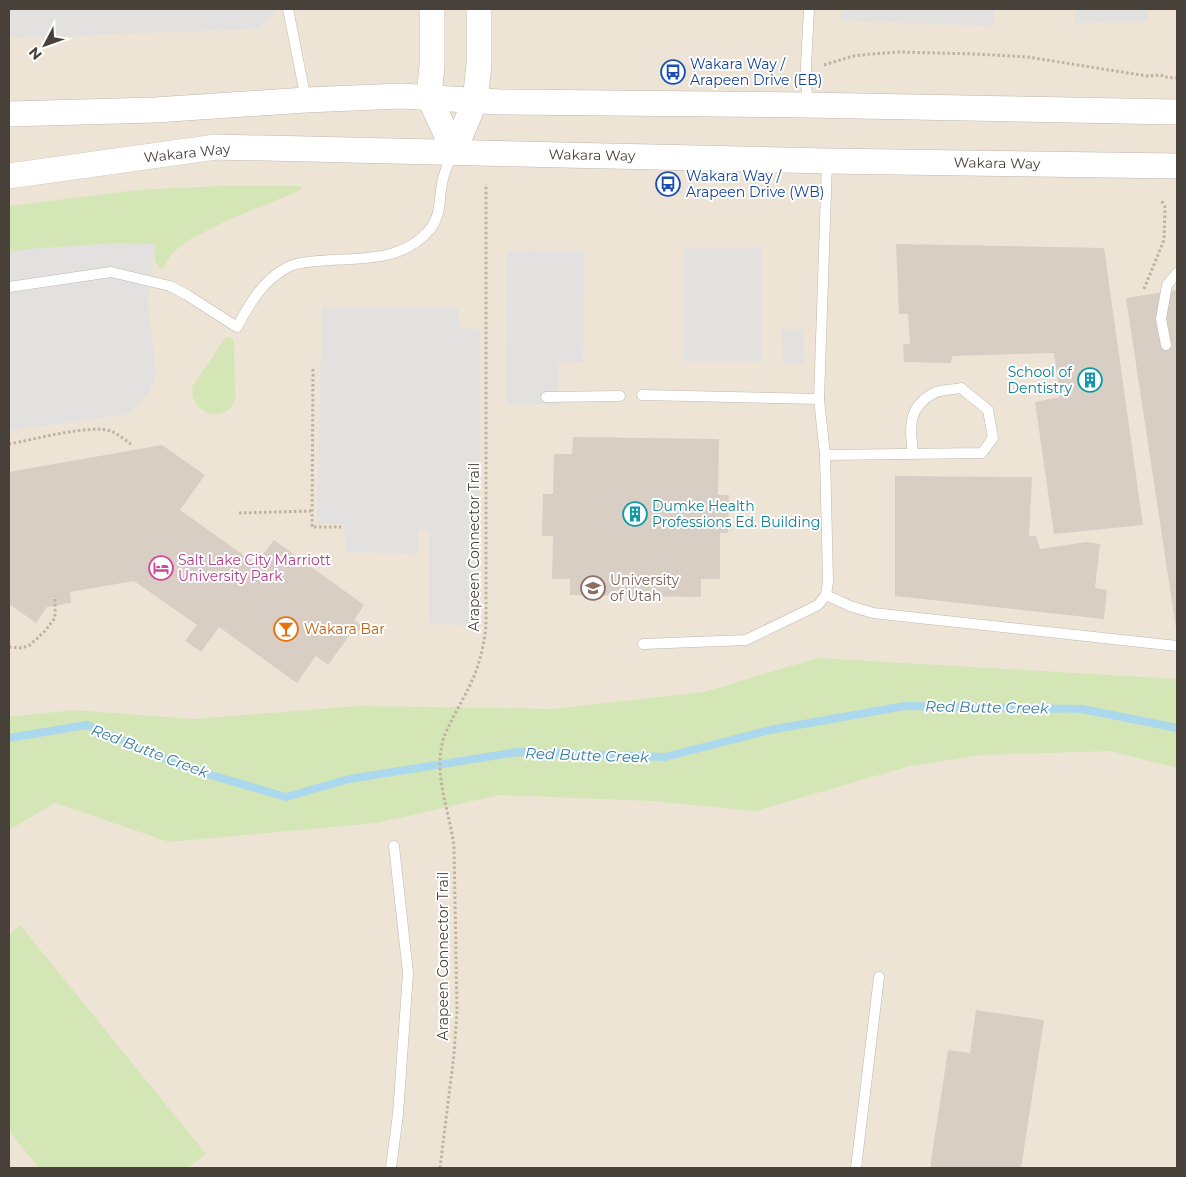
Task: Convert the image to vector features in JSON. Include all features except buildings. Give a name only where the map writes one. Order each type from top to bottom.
[{"type":"street","points":[[432,9],[432,66],[429,97],[454,152]]},
{"type":"street","points":[[454,152],[475,101],[479,65],[479,9]]},
{"type":"street","points":[[9,114],[155,110],[401,96],[475,101],[1177,112]]},
{"type":"street","name":"Wakara Way","points":[[9,176],[216,147],[827,161],[1177,166]]},
{"type":"lane","points":[[288,9],[306,100]]},
{"type":"lane","points":[[807,105],[806,65],[809,9]]},
{"type":"lane","points":[[9,287],[110,272],[170,286],[238,327],[258,293],[278,273],[290,266],[319,260],[380,258],[398,253],[423,236],[438,215],[442,183],[454,152]]},
{"type":"lane","points":[[643,644],[746,640],[818,605],[826,595],[828,580],[825,455],[819,399],[827,161]]},
{"type":"lane","points":[[1166,344],[1162,319],[1163,310],[1167,285],[1177,273]]},
{"type":"lane","points":[[825,455],[913,454],[982,453],[993,438],[988,410],[961,388],[935,392],[916,408],[910,429],[913,454]]},
{"type":"lane","points":[[642,395],[819,399]]},
{"type":"lane","points":[[546,396],[620,396]]},
{"type":"lane","points":[[826,595],[850,606],[873,613],[1177,646]]},
{"type":"lane","points":[[391,1168],[398,1114],[408,973],[394,846]]},
{"type":"lane","points":[[856,1168],[880,978]]},
{"type":"path","points":[[824,65],[853,56],[871,54],[901,52],[975,54],[1028,57],[1147,76],[1161,75],[1177,78]]},
{"type":"path","name":"Arapeen Connector Trail","points":[[440,1168],[454,1054],[457,1011],[454,847],[451,826],[440,784],[442,751],[444,737],[475,674],[483,649],[486,626],[486,184]]},
{"type":"path","points":[[1144,289],[1164,240],[1165,207],[1161,200]]},
{"type":"path","points":[[313,369],[312,527],[341,527]]},
{"type":"path","points":[[9,444],[81,430],[102,430],[110,431],[131,444]]},
{"type":"path","points":[[239,513],[311,511]]},
{"type":"path","points":[[9,647],[22,648],[30,645],[45,631],[55,618],[55,596]]},
{"type":"shaded area","name":"University of Utah","points":[[9,9],[1177,9],[1177,1168],[9,1168]]},
{"type":"shaded area","points":[[9,9],[278,9],[258,29],[9,38]]},
{"type":"shaded area","points":[[841,9],[994,9],[994,26],[841,21]]},
{"type":"shaded area","points":[[1075,9],[1148,9],[1148,22],[1075,23]]},
{"type":"shaded area","points":[[116,243],[155,244],[148,303],[156,374],[148,395],[128,414],[9,431],[9,252]]},
{"type":"shaded area","points":[[684,248],[761,248],[761,361],[684,361]]},
{"type":"shaded area","points":[[507,251],[585,252],[583,362],[559,362],[558,405],[506,404]]},
{"type":"shaded area","points":[[322,307],[458,307],[460,328],[480,329],[480,626],[429,623],[429,530],[419,529],[418,554],[346,552],[344,524],[317,524]]},
{"type":"shaded area","points":[[782,329],[803,329],[804,364],[783,364]]},
{"type":"green space","points":[[221,186],[302,186],[300,190],[294,193],[228,220],[189,240],[172,253],[163,269],[155,262],[154,244],[9,261],[9,206],[137,190]]},
{"type":"green space","points":[[226,337],[233,339],[234,344],[235,399],[226,412],[211,414],[197,405],[193,397],[192,387]]},
{"type":"green space","points":[[817,658],[1177,679],[1177,768],[1110,751],[981,755],[910,766],[755,811],[651,801],[500,795],[376,823],[169,842],[55,803],[9,830],[9,717],[74,710],[193,719],[359,706],[554,709],[704,692]]},
{"type":"green space","points":[[20,925],[206,1154],[188,1168],[39,1168],[9,1131],[9,934]]},
{"type":"waterway","name":"Red Butte Creek","points":[[9,738],[87,725],[187,768],[286,797],[349,779],[518,752],[665,757],[770,730],[905,706],[1082,709],[1177,728]]},
{"type":"place","name":"Wakara Way / Arapeen Drive (EB)","points":[[673,72]]},
{"type":"place","name":"Wakara Way / Arapeen Drive (WB)","points":[[668,184]]},
{"type":"place","name":"School of Dentistry","points":[[1090,380]]},
{"type":"place","name":"Dumke Health Professions Ed. Building","points":[[635,514]]},
{"type":"place","name":"Salt Lake City Marriott University Park","points":[[161,568]]},
{"type":"place","name":"University of Utah","points":[[593,588]]},
{"type":"place","name":"Wakara Bar","points":[[286,629]]}]
